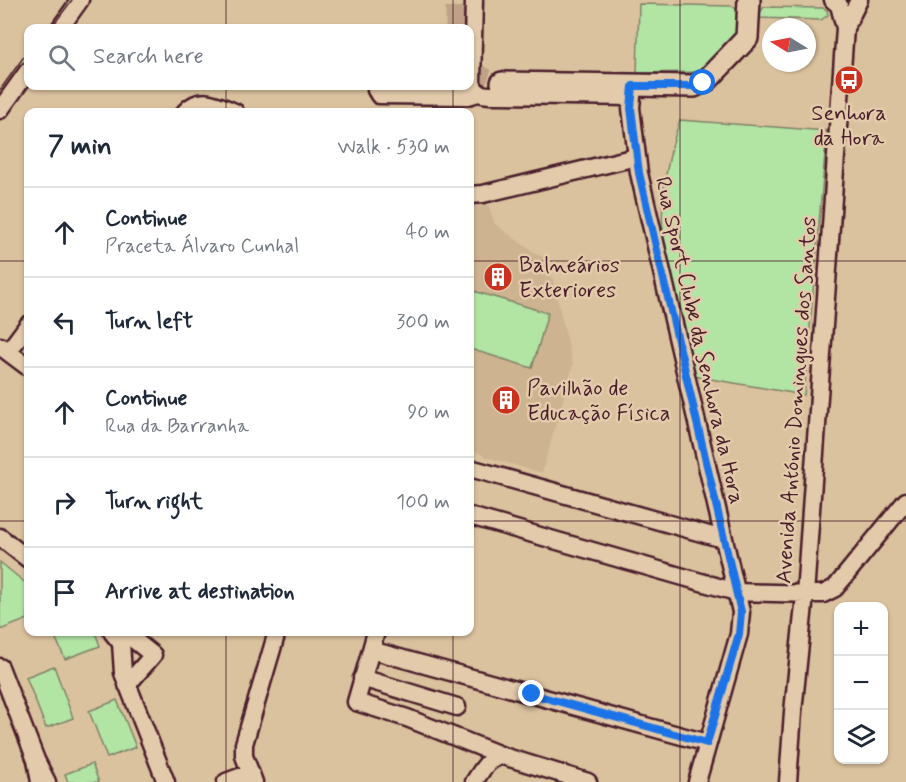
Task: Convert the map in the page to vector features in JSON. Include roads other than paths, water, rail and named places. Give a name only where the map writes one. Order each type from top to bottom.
[{"type":"main road","points":[[502,83],[632,91],[694,86],[707,80],[747,38],[749,0]]},
{"type":"street","points":[[63,24],[81,0]]},
{"type":"street","points":[[474,0],[474,24]]},
{"type":"street","points":[[833,0],[839,5],[845,28]]},
{"type":"street","points":[[845,28],[859,0]]},
{"type":"street","name":"Avenida António Domingues dos Santos","points":[[788,780],[805,595],[845,28]]},
{"type":"street","points":[[0,110],[24,77]]},
{"type":"street","points":[[474,86],[498,95],[632,91]]},
{"type":"street","points":[[376,90],[379,95],[468,96],[471,90]]},
{"type":"street","name":"Rua Sport Clube da Senhora da Hora","points":[[632,91],[636,157],[741,612],[741,624],[697,782]]},
{"type":"street","points":[[189,108],[200,102],[208,102],[224,108]]},
{"type":"street","points":[[474,195],[636,157]]},
{"type":"street","points":[[24,328],[4,349],[24,365]]},
{"type":"street","points":[[474,469],[723,539]]},
{"type":"street","points":[[474,517],[736,592],[805,595],[823,594],[835,588],[906,501]]},
{"type":"street","points":[[0,537],[24,556]]},
{"type":"street","points":[[115,636],[123,646],[122,667],[127,685],[166,782]]},
{"type":"street","points":[[127,685],[153,655],[129,636]]},
{"type":"street","points":[[226,782],[252,777],[243,750],[245,738],[276,636]]},
{"type":"street","points":[[375,636],[356,702],[406,718],[503,756],[588,782]]},
{"type":"street","points":[[371,650],[707,743]]},
{"type":"street","points":[[0,667],[6,702],[47,782]]},
{"type":"street","points":[[362,678],[457,707]]},
{"type":"street","points":[[474,782],[488,761],[497,756],[503,756]]},
{"type":"street","points":[[36,760],[40,782]]},
{"type":"tunnel","points":[[456,0],[456,24]]},
{"type":"tunnel","points":[[474,72],[484,78],[502,83]]},
{"type":"tram line","points":[[54,24],[72,0]]},
{"type":"tram line","points":[[0,90],[24,57]]},
{"type":"place","name":"Senhora da Hora","points":[[849,80]]},
{"type":"place","name":"Balneários Exteriores","points":[[498,277]]},
{"type":"place","name":"Pavilhão de Educação Física","points":[[506,400]]}]
